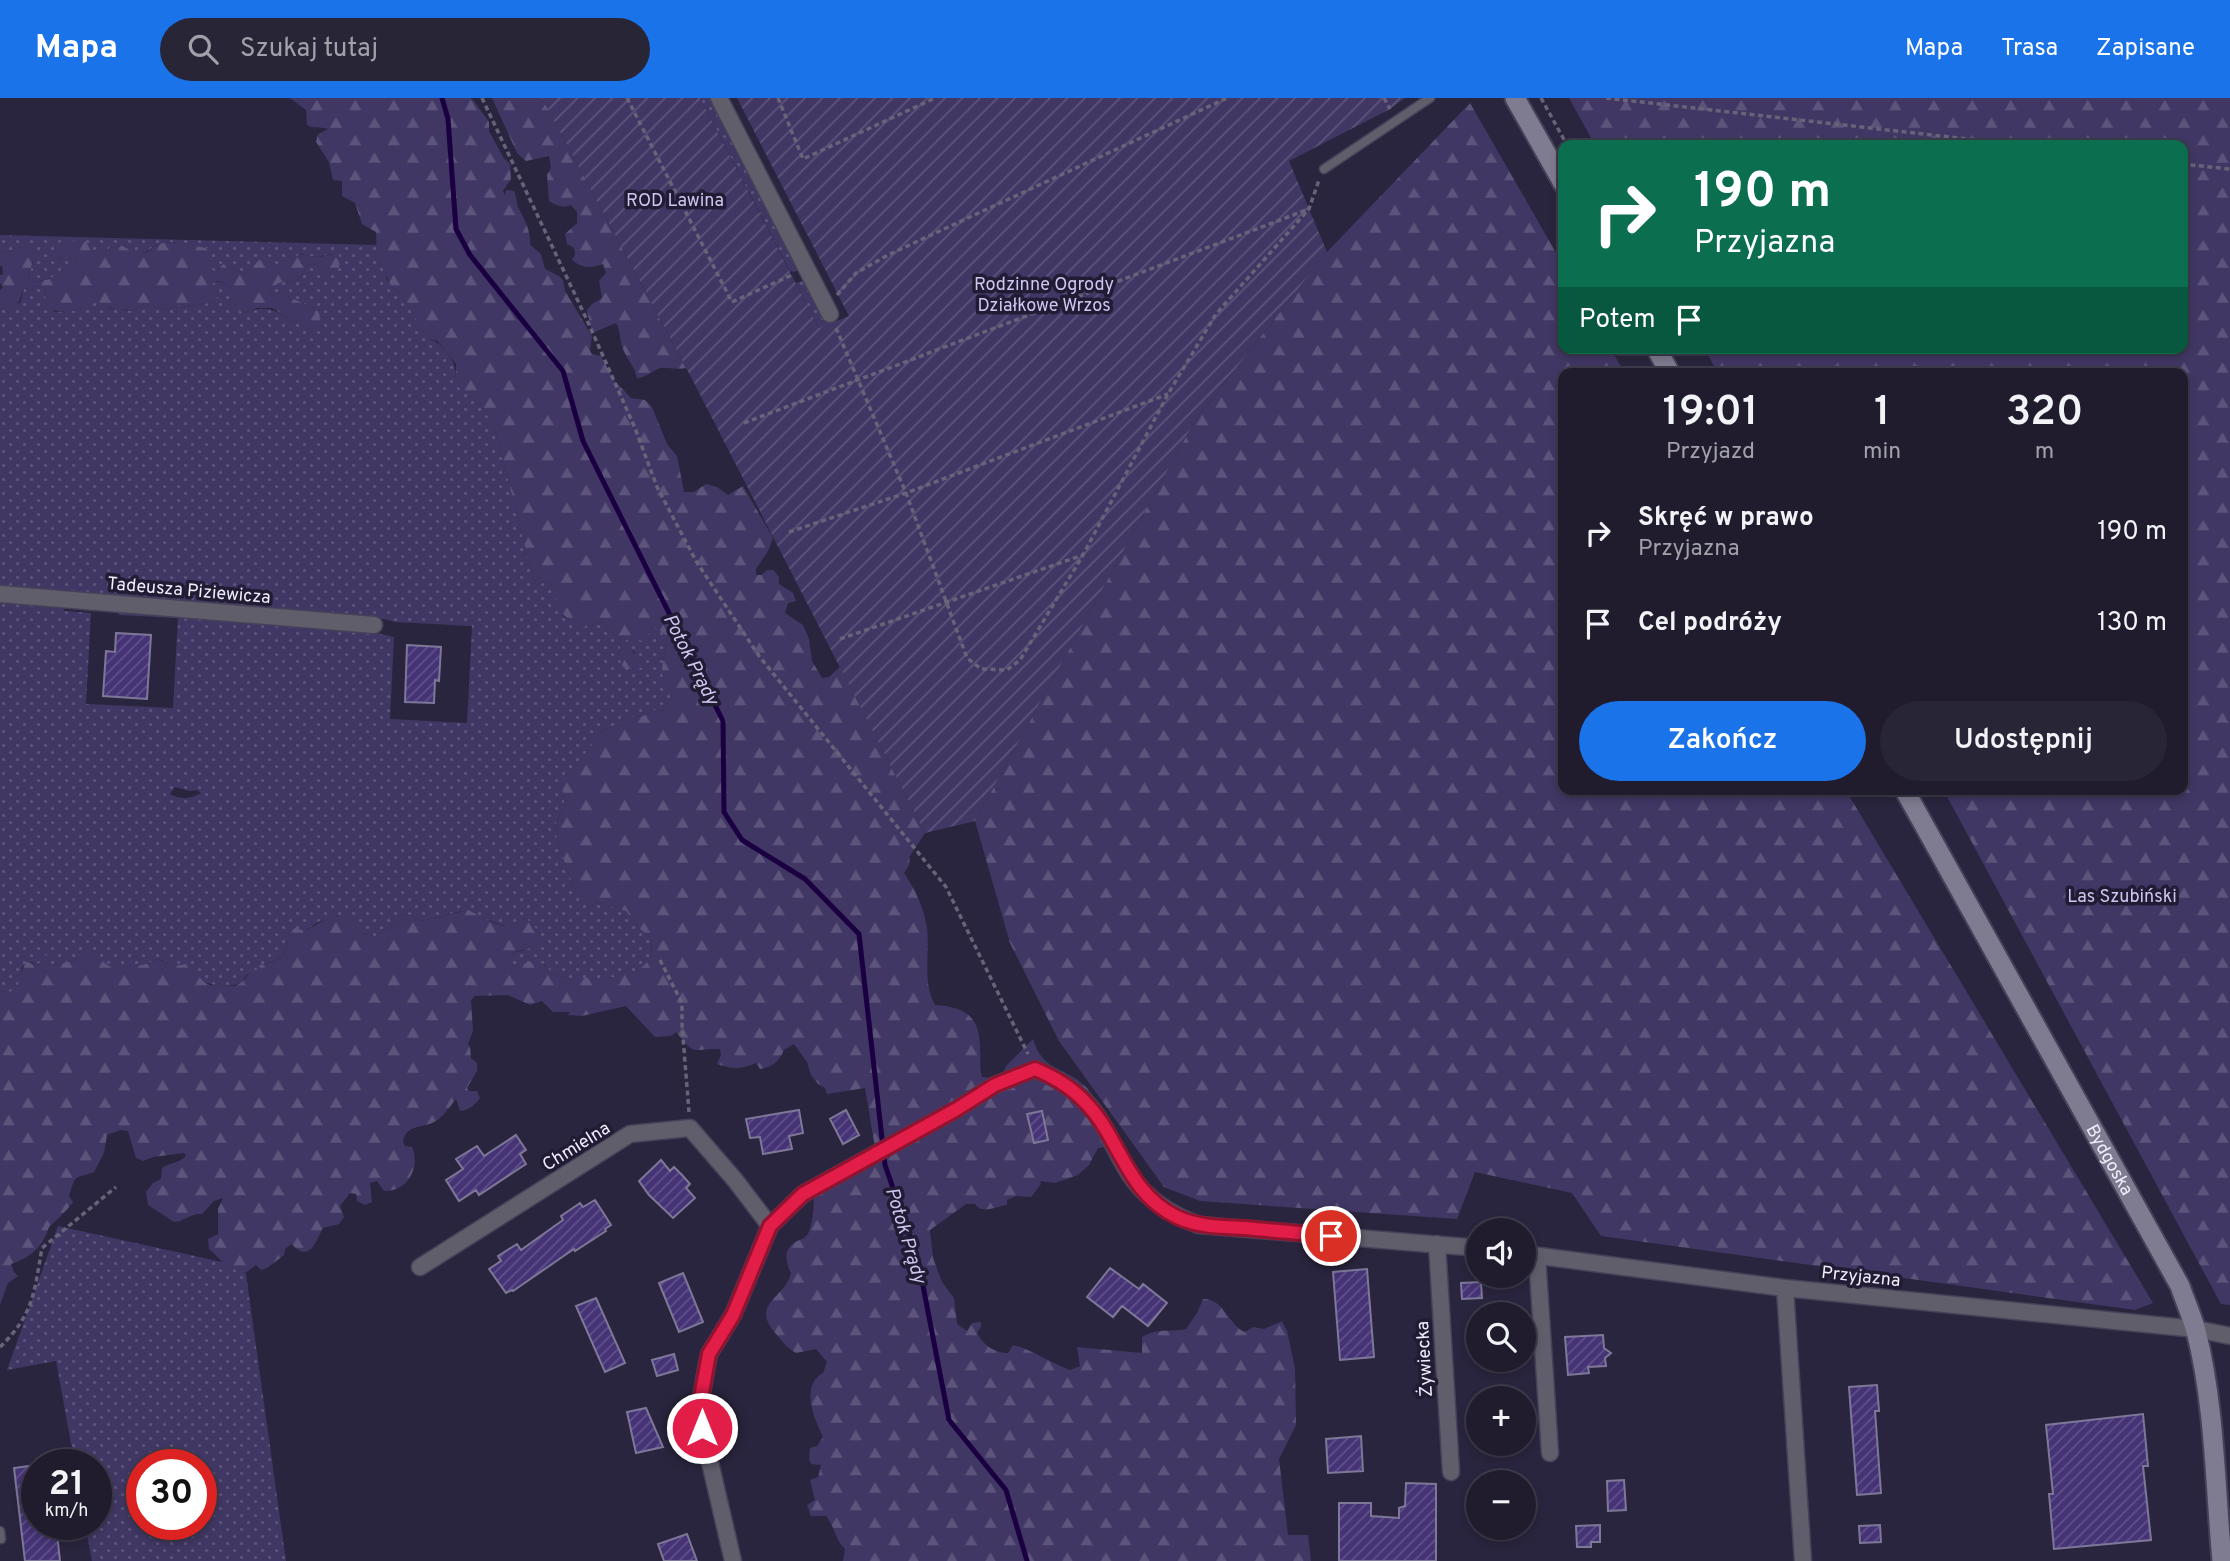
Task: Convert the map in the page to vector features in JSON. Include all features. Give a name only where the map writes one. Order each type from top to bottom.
[{"type":"main road","points":[[1515,98],[1558,174]]},
{"type":"main road","name":"Bydgoska","points":[[1908,795],[2180,1286],[2196,1329],[2209,1405],[2222,1561]]},
{"type":"street","points":[[719,98],[829,311]]},
{"type":"street","name":"Tadeusza Piziewicza","points":[[0,594],[374,625]]},
{"type":"street","points":[[733,1561],[702,1428],[700,1403],[709,1354],[733,1315],[770,1226],[803,1194],[957,1109],[995,1085],[1035,1069],[1062,1081],[1086,1102],[1133,1180],[1176,1216],[1199,1225],[1466,1247]]},
{"type":"street","points":[[690,1128],[770,1226]]},
{"type":"street","name":"Chmielna","points":[[420,1267],[630,1134],[690,1128]]},
{"type":"street","name":"Żywiecka","points":[[1437,1244],[1451,1472]]},
{"type":"street","name":"Przyjazna","points":[[1536,1256],[1785,1287],[2196,1329],[2230,1336]]},
{"type":"street","points":[[1785,1287],[1803,1561]]},
{"type":"street","points":[[1534,1288],[1550,1453]]},
{"type":"lane","points":[[1324,169],[1430,98]]},
{"type":"path","points":[[482,98],[587,320],[635,428],[657,487],[696,561],[759,656],[946,887],[1035,1069]]},
{"type":"path","points":[[627,98],[732,302],[807,268]]},
{"type":"path","points":[[778,98],[803,159],[935,98]]},
{"type":"path","points":[[1227,98],[888,255],[856,273],[829,311],[906,493],[967,658],[981,668],[1007,670],[1020,660],[1083,555],[1168,394],[1216,314],[1309,209],[1324,169]]},
{"type":"path","points":[[1541,98],[1564,140]]},
{"type":"path","points":[[1606,98],[1976,140]]},
{"type":"path","points":[[2188,165],[2230,169]]},
{"type":"path","points":[[744,423],[1309,209]]},
{"type":"path","points":[[789,532],[906,493],[1168,394]]},
{"type":"path","points":[[840,639],[1083,555]]},
{"type":"path","points":[[660,960],[682,1003],[681,1026],[690,1128]]},
{"type":"path","points":[[0,1348],[20,1326],[32,1302],[42,1248],[116,1187]]},
{"type":"green space","points":[[290,98],[473,100],[489,122],[489,131],[503,157],[510,164],[511,179],[503,191],[505,195],[506,190],[514,191],[529,231],[530,245],[541,254],[545,269],[563,280],[565,291],[592,336],[592,354],[601,356],[614,380],[631,398],[645,400],[652,407],[667,444],[677,456],[684,492],[694,492],[706,484],[717,487],[728,495],[743,486],[773,538],[756,569],[756,575],[773,570],[779,577],[779,584],[793,593],[796,601],[788,603],[785,613],[803,625],[809,639],[812,661],[822,678],[829,677],[840,667],[925,833],[910,856],[904,873],[926,921],[929,987],[935,1005],[963,1011],[974,1022],[979,1038],[982,1077],[1002,1076],[1006,1066],[1033,1039],[1048,1063],[1085,1086],[1119,1139],[1111,1151],[1105,1147],[1098,1148],[1089,1165],[1078,1175],[1055,1183],[1040,1181],[1041,1184],[1031,1197],[1016,1196],[1007,1200],[1007,1205],[982,1209],[975,1204],[966,1204],[930,1230],[933,1258],[942,1282],[954,1298],[957,1324],[967,1331],[972,1323],[981,1322],[977,1333],[986,1345],[994,1350],[1008,1353],[1013,1345],[1070,1370],[1080,1366],[1077,1347],[1142,1353],[1142,1337],[1159,1331],[1186,1329],[1203,1299],[1216,1303],[1239,1329],[1245,1332],[1253,1327],[1264,1329],[1282,1321],[1287,1331],[1295,1368],[1296,1425],[1279,1459],[1288,1535],[1308,1535],[1311,1561],[843,1561],[845,1549],[829,1520],[826,1516],[811,1516],[807,1505],[815,1500],[810,1480],[818,1477],[821,1465],[811,1464],[810,1448],[817,1446],[823,1437],[811,1403],[812,1386],[823,1373],[827,1362],[816,1349],[796,1353],[790,1349],[776,1334],[766,1315],[771,1302],[788,1282],[791,1273],[787,1261],[788,1250],[810,1230],[814,1195],[875,1148],[865,1088],[827,1094],[825,1088],[811,1075],[807,1062],[794,1044],[784,1050],[775,1063],[764,1068],[760,1069],[756,1063],[737,1068],[717,1064],[721,1055],[720,1049],[692,1049],[676,1032],[671,1036],[655,1037],[626,1006],[582,1016],[568,1015],[570,1012],[553,1012],[542,1001],[530,1005],[508,995],[475,996],[471,1000],[473,1031],[468,1044],[471,1058],[477,1063],[477,1071],[467,1088],[469,1091],[477,1091],[480,1098],[478,1101],[460,1111],[456,1099],[436,1121],[408,1132],[403,1142],[405,1146],[412,1147],[415,1163],[410,1177],[399,1188],[384,1191],[377,1181],[370,1183],[372,1202],[365,1205],[357,1201],[356,1194],[350,1193],[340,1206],[344,1217],[339,1224],[323,1228],[308,1251],[299,1250],[291,1244],[285,1249],[284,1255],[261,1270],[256,1265],[247,1272],[230,1269],[209,1249],[208,1239],[218,1234],[218,1209],[223,1198],[214,1201],[202,1214],[174,1222],[148,1205],[146,1192],[153,1183],[161,1179],[162,1168],[186,1156],[184,1153],[143,1161],[136,1158],[128,1131],[120,1130],[107,1135],[104,1153],[94,1172],[74,1181],[69,1196],[72,1204],[49,1227],[35,1251],[11,1264],[18,1276],[8,1283],[0,1305],[0,990],[8,993],[13,991],[27,962],[36,965],[44,955],[50,956],[47,961],[52,965],[58,964],[75,960],[95,950],[104,963],[116,969],[123,965],[140,965],[158,959],[174,966],[187,964],[210,985],[235,986],[251,971],[260,969],[259,965],[279,959],[287,946],[289,931],[296,928],[305,931],[329,918],[341,917],[356,922],[357,933],[374,937],[393,926],[402,914],[422,921],[468,910],[508,927],[526,918],[538,931],[543,941],[532,948],[510,953],[507,959],[510,966],[536,962],[562,977],[609,978],[642,967],[649,960],[652,950],[650,937],[626,911],[586,899],[575,891],[557,841],[556,821],[565,806],[562,788],[568,775],[604,729],[624,724],[632,717],[643,716],[654,710],[667,711],[676,694],[663,684],[662,668],[667,636],[655,627],[642,641],[635,638],[625,640],[645,665],[636,671],[623,667],[619,655],[621,641],[601,622],[586,628],[577,624],[561,611],[550,581],[535,585],[495,429],[478,399],[459,388],[456,364],[437,341],[429,339],[401,295],[390,284],[387,271],[377,259],[376,232],[362,224],[355,203],[342,196],[342,181],[333,180],[329,162],[316,142],[318,134],[328,129],[307,125],[306,110]]},
{"type":"green space","points":[[492,98],[542,98],[686,368],[660,368],[637,378],[621,343],[616,323],[592,333],[587,310],[602,298],[599,281],[606,273],[603,264],[587,267],[572,260],[574,248],[567,244],[565,234],[577,223],[577,212],[571,205],[560,206],[549,201],[549,156],[526,161],[517,153]]},
{"type":"green space","name":"Rodzinne Ogrody Działkowe Wrzos","points":[[542,98],[700,98],[819,328],[849,316],[737,98],[1405,98],[1390,109],[1289,161],[1327,252],[1194,422],[975,821],[925,833],[692,379]]},
{"type":"green space","points":[[700,98],[713,98],[802,268],[790,271]]},
{"type":"green space","name":"Las Szubiński","points":[[1569,98],[2230,98],[2230,1305],[2221,1304],[1946,795],[2188,795],[2188,368],[1715,368],[1707,354],[2188,354],[2188,140],[1592,140]]},
{"type":"green space","points":[[1470,103],[1558,256],[1558,354],[1614,354],[1622,368],[1558,368],[1558,795],[1849,795],[2153,1303],[2135,1310],[1601,1236],[1572,1193],[1475,1172],[1457,1219],[1200,1201],[1164,1187],[1059,1041],[1010,943],[975,821],[1194,422],[1327,252]]},
{"type":"green space","points":[[0,235],[377,245],[377,259],[387,271],[386,278],[401,295],[429,339],[441,345],[449,355],[455,367],[456,380],[478,399],[495,429],[535,585],[550,581],[564,617],[586,628],[601,622],[621,641],[619,655],[636,653],[628,649],[625,640],[655,626],[667,636],[662,668],[677,694],[667,711],[654,710],[643,716],[632,717],[624,724],[604,729],[574,767],[562,788],[565,806],[556,821],[557,841],[575,891],[586,899],[626,911],[650,937],[650,956],[643,968],[622,976],[586,979],[557,975],[544,964],[509,966],[507,959],[510,953],[522,951],[543,941],[538,931],[526,918],[508,927],[462,911],[422,921],[402,914],[393,926],[374,937],[357,933],[338,916],[318,922],[305,931],[289,931],[285,951],[279,959],[259,965],[260,969],[246,975],[241,983],[231,985],[221,986],[201,981],[158,959],[131,968],[109,967],[102,962],[95,950],[75,960],[52,965],[46,961],[49,956],[44,956],[36,965],[31,962],[22,967],[15,989],[8,993],[0,990],[0,599],[91,613],[86,704],[173,708],[178,618],[119,615],[118,612],[363,630],[394,637],[390,719],[467,723],[472,626],[395,622],[372,616],[322,612],[0,590],[0,309],[20,303],[24,289],[36,286],[45,288],[46,303],[55,312],[79,310],[91,292],[97,293],[99,302],[110,309],[130,311],[149,305],[166,310],[182,304],[187,307],[213,302],[218,293],[211,287],[213,283],[220,282],[232,290],[234,297],[230,304],[241,314],[270,309],[296,323],[320,311],[285,295],[272,295],[269,291],[279,283],[299,279],[307,266],[316,264],[322,268],[332,254],[316,257],[301,254],[280,270],[259,260],[245,274],[223,264],[216,273],[211,269],[209,249],[171,242],[155,246],[134,258],[128,249],[121,245],[101,251],[88,249],[58,256],[76,260],[67,275],[33,282],[28,278],[33,262],[28,247],[0,254]],"holes":[[[175,787],[197,790],[201,793],[186,798],[170,794]]]},
{"type":"green space","points":[[60,242],[86,242],[91,251],[121,245],[135,257],[159,244],[171,242],[210,249],[211,269],[216,273],[223,264],[245,274],[259,260],[268,256],[281,270],[293,258],[301,255],[339,255],[339,265],[337,272],[331,274],[321,273],[322,268],[316,264],[307,266],[299,279],[279,283],[269,291],[272,295],[285,295],[320,311],[319,325],[308,328],[272,308],[257,308],[241,314],[230,309],[233,293],[229,287],[218,281],[213,283],[212,287],[218,293],[218,298],[213,302],[187,307],[182,304],[166,310],[149,305],[130,311],[103,308],[97,293],[91,292],[89,303],[80,310],[50,310],[46,303],[45,288],[36,286],[24,289],[17,304],[0,309],[0,290],[3,287],[0,275],[3,274],[0,254],[7,251],[16,252],[17,248],[28,246],[35,254],[28,278],[34,282],[50,279],[57,273],[67,275],[74,266],[76,260],[73,258],[63,259],[58,256]]},
{"type":"green space","points":[[806,279],[831,324],[819,328],[796,283]]},
{"type":"green space","points":[[58,1226],[245,1267],[286,1561],[92,1561],[88,1540],[112,1540],[112,1449],[72,1449],[56,1361],[7,1370]]},
{"type":"building","points":[[116,633],[151,635],[147,699],[103,696],[106,651],[115,652]]},
{"type":"building","points":[[407,645],[441,647],[439,681],[435,680],[434,703],[405,702]]},
{"type":"building","points":[[799,1110],[803,1133],[789,1136],[792,1149],[763,1154],[760,1137],[750,1138],[746,1119]]},
{"type":"building","points":[[846,1110],[859,1135],[843,1144],[830,1119]]},
{"type":"building","points":[[1042,1111],[1048,1140],[1034,1143],[1027,1114]]},
{"type":"building","points":[[516,1135],[526,1150],[520,1154],[526,1164],[479,1195],[476,1190],[459,1201],[446,1180],[463,1169],[456,1159],[477,1146],[484,1156]]},
{"type":"building","points":[[661,1160],[670,1171],[674,1167],[682,1175],[690,1184],[686,1188],[695,1198],[673,1218],[649,1195],[639,1181]]},
{"type":"building","points":[[595,1200],[611,1225],[606,1231],[506,1293],[489,1269],[501,1261],[498,1256],[517,1244],[521,1250],[563,1220],[561,1216],[580,1203],[583,1207]]},
{"type":"building","points":[[1110,1268],[1139,1289],[1143,1284],[1167,1303],[1148,1326],[1122,1306],[1113,1317],[1087,1297]]},
{"type":"building","points":[[1367,1269],[1374,1357],[1340,1360],[1333,1272]]},
{"type":"building","points":[[683,1273],[703,1322],[679,1332],[659,1283]]},
{"type":"building","points":[[1461,1283],[1466,1283],[1466,1288],[1481,1288],[1482,1298],[1462,1299]]},
{"type":"building","points":[[596,1298],[625,1363],[605,1372],[576,1306]]},
{"type":"building","points":[[1603,1335],[1604,1348],[1611,1353],[1605,1358],[1606,1366],[1588,1367],[1589,1373],[1568,1375],[1565,1337]]},
{"type":"building","points":[[674,1354],[678,1370],[657,1376],[652,1360]]},
{"type":"building","points":[[1877,1385],[1879,1411],[1875,1411],[1881,1493],[1857,1495],[1849,1387]]},
{"type":"building","points":[[646,1408],[663,1447],[636,1453],[627,1412]]},
{"type":"building","points":[[2143,1414],[2148,1466],[2143,1466],[2151,1540],[2054,1549],[2049,1494],[2053,1494],[2046,1425]]},
{"type":"building","points":[[1361,1436],[1363,1471],[1328,1473],[1326,1439]]},
{"type":"building","points":[[21,1467],[21,1527],[14,1468]]},
{"type":"building","points":[[1624,1480],[1626,1510],[1608,1511],[1607,1481]]},
{"type":"building","points":[[1406,1483],[1436,1484],[1436,1561],[1339,1561],[1339,1503],[1371,1503],[1371,1516],[1399,1518],[1399,1508],[1405,1506]]},
{"type":"building","points":[[1600,1525],[1600,1542],[1591,1542],[1591,1547],[1577,1547],[1576,1526]]},
{"type":"building","points":[[1880,1525],[1881,1542],[1860,1543],[1859,1526]]},
{"type":"building","points":[[687,1534],[697,1561],[664,1561],[658,1544]]},
{"type":"building","points":[[23,1540],[58,1540],[60,1561],[25,1561]]},
{"type":"waterway","name":"Potok Prądy","points":[[442,98],[448,119],[456,229],[470,255],[563,371],[583,441],[723,721],[724,812],[742,840],[805,879],[859,934],[885,1165],[918,1260],[949,1420],[1006,1490],[1027,1561]]},
{"type":"route","points":[[702,1428],[700,1403],[709,1354],[733,1315],[770,1226],[803,1194],[957,1109],[995,1085],[1035,1069],[1062,1081],[1086,1102],[1133,1180],[1176,1216],[1199,1225],[1331,1236]]},
{"type":"park label","name":"ROD Lawina","points":[[675,200]]}]
